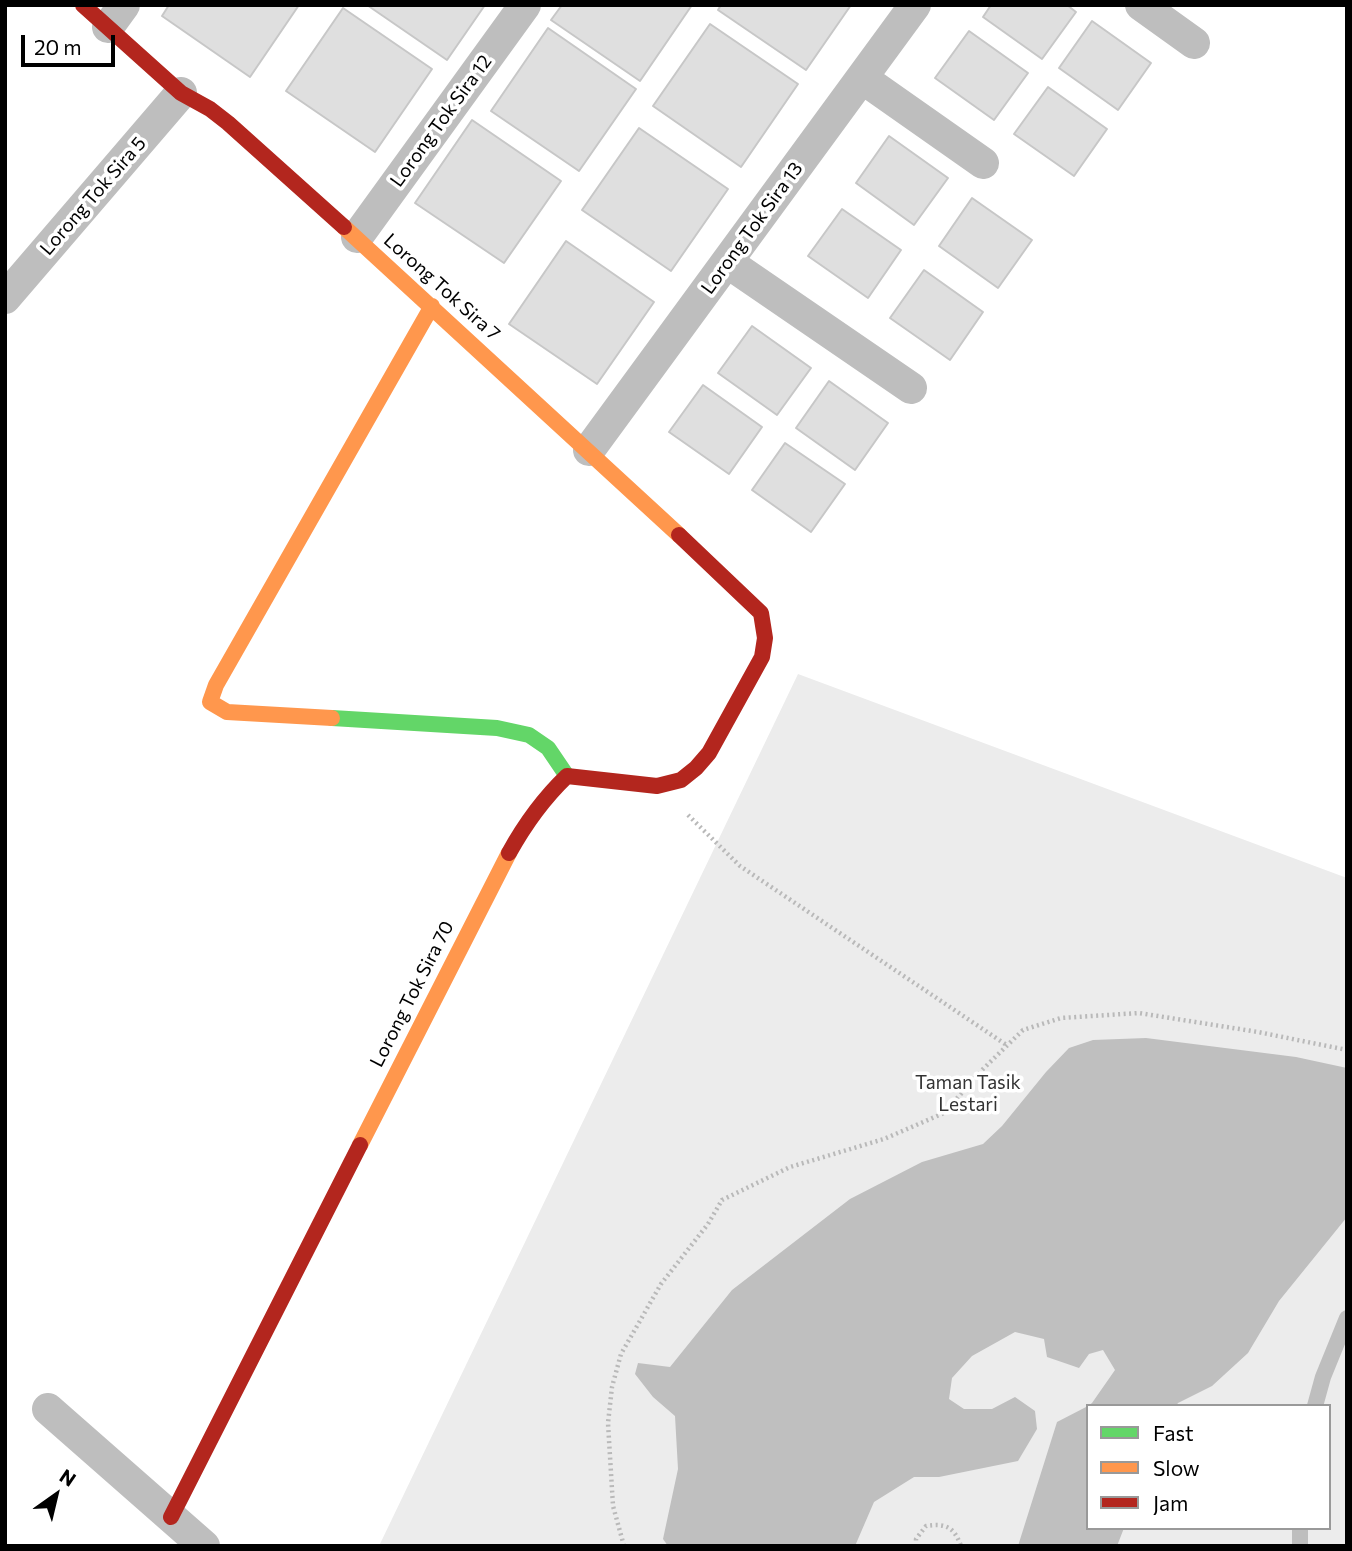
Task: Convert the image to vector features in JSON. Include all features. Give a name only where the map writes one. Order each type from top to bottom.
[{"type":"street","name":"Lorong Tok Sira 7","points":[[83,5],[116,16],[181,93],[210,109],[228,123],[357,237],[747,597],[761,613],[765,638],[762,657],[709,753],[681,780]]},
{"type":"street","name":"Lorong Tok Sira 12","points":[[357,237],[525,5]]},
{"type":"street","name":"Lorong Tok Sira 13","points":[[589,450],[915,5]]},
{"type":"street","points":[[1141,5],[1194,43]]},
{"type":"street","points":[[862,78],[983,163]]},
{"type":"street","name":"Lorong Tok Sira 5","points":[[5,298],[181,93]]},
{"type":"street","points":[[727,261],[911,388]]},
{"type":"street","points":[[432,306],[216,685],[210,702],[227,712],[497,728],[529,735],[548,748],[567,776],[657,786],[681,780]]},
{"type":"street","name":"Lorong Tok Sira 70","points":[[172,1517],[493,882],[530,816],[548,793],[567,776]]},
{"type":"street","points":[[48,1409],[204,1546]]},
{"type":"lane","points":[[1316,1404],[1323,1377],[1347,1318]]},
{"type":"path","points":[[681,780],[687,814],[740,866],[1007,1046]]},
{"type":"path","points":[[624,1546],[613,1506],[608,1423],[612,1387],[621,1353],[661,1284],[708,1224],[723,1200],[790,1167],[884,1139],[944,1113],[1023,1030],[1061,1018],[1139,1013],[1258,1032],[1347,1050]]},
{"type":"path","points":[[916,1546],[916,1539],[926,1526],[938,1524],[957,1534],[961,1546]]},
{"type":"green space","name":"Taman Tasik Lestari","points":[[798,674],[1347,878],[1347,1546],[379,1546]]},
{"type":"shaded area","points":[[1146,1038],[1296,1057],[1347,1068],[1347,1217],[1279,1301],[1248,1353],[1212,1386],[1177,1404],[1091,1404],[1115,1370],[1103,1350],[1089,1354],[1079,1368],[1047,1357],[1044,1339],[1015,1332],[972,1356],[952,1378],[949,1399],[964,1409],[992,1409],[1015,1397],[1035,1411],[1037,1429],[1018,1461],[939,1477],[914,1477],[874,1502],[855,1546],[668,1546],[663,1539],[678,1469],[675,1416],[653,1397],[635,1374],[638,1363],[670,1367],[732,1290],[850,1199],[922,1162],[983,1144],[1002,1126],[1069,1048],[1093,1040]]},
{"type":"shaded area","points":[[1086,1407],[1086,1530],[1123,1530],[1117,1546],[1018,1546],[1057,1422]]},
{"type":"building","points":[[169,5],[299,5],[250,77],[162,16]]},
{"type":"building","points":[[367,5],[485,5],[447,60]]},
{"type":"building","points":[[562,5],[692,5],[640,81],[551,20]]},
{"type":"building","points":[[721,5],[851,5],[806,70],[718,10]]},
{"type":"building","points":[[991,5],[1067,5],[1076,12],[1042,59],[983,17]]},
{"type":"building","points":[[343,8],[432,69],[375,152],[286,91]]},
{"type":"building","points":[[1092,21],[1151,63],[1118,110],[1059,68]]},
{"type":"building","points":[[710,24],[798,84],[741,167],[653,106]]},
{"type":"building","points":[[548,28],[636,89],[579,171],[491,111]]},
{"type":"building","points":[[969,31],[1028,73],[994,120],[935,78]]},
{"type":"building","points":[[1048,87],[1107,129],[1074,176],[1014,134]]},
{"type":"building","points":[[472,120],[561,181],[504,263],[415,203]]},
{"type":"building","points":[[639,128],[728,189],[671,271],[582,210]]},
{"type":"building","points":[[889,136],[948,178],[914,225],[856,183]]},
{"type":"building","points":[[972,198],[1032,240],[998,288],[939,246]]},
{"type":"building","points":[[842,209],[901,250],[868,298],[808,256]]},
{"type":"building","points":[[566,241],[654,302],[597,384],[509,324]]},
{"type":"building","points":[[924,270],[983,312],[950,360],[890,318]]},
{"type":"building","points":[[752,326],[811,368],[777,415],[718,373]]},
{"type":"building","points":[[829,381],[888,423],[855,470],[796,428]]},
{"type":"building","points":[[703,385],[762,427],[729,474],[669,432]]},
{"type":"building","points":[[785,443],[845,484],[811,532],[752,490]]},
{"type":"traffic: fast","points":[[332,718],[497,728],[529,735],[548,748],[567,776]]},
{"type":"traffic: slow","points":[[344,227],[679,535]]},
{"type":"traffic: slow","points":[[332,718],[227,712],[210,702],[216,685],[432,306]]},
{"type":"traffic: slow","points":[[360,1145],[509,853]]},
{"type":"traffic: jam","points":[[83,5],[181,93],[210,109],[228,123],[344,227]]},
{"type":"traffic: jam","points":[[509,853],[535,812],[567,776],[657,786],[681,780],[709,753],[762,657],[765,638],[761,613],[679,535]]},
{"type":"traffic: jam","points":[[171,1517],[360,1145]]}]
